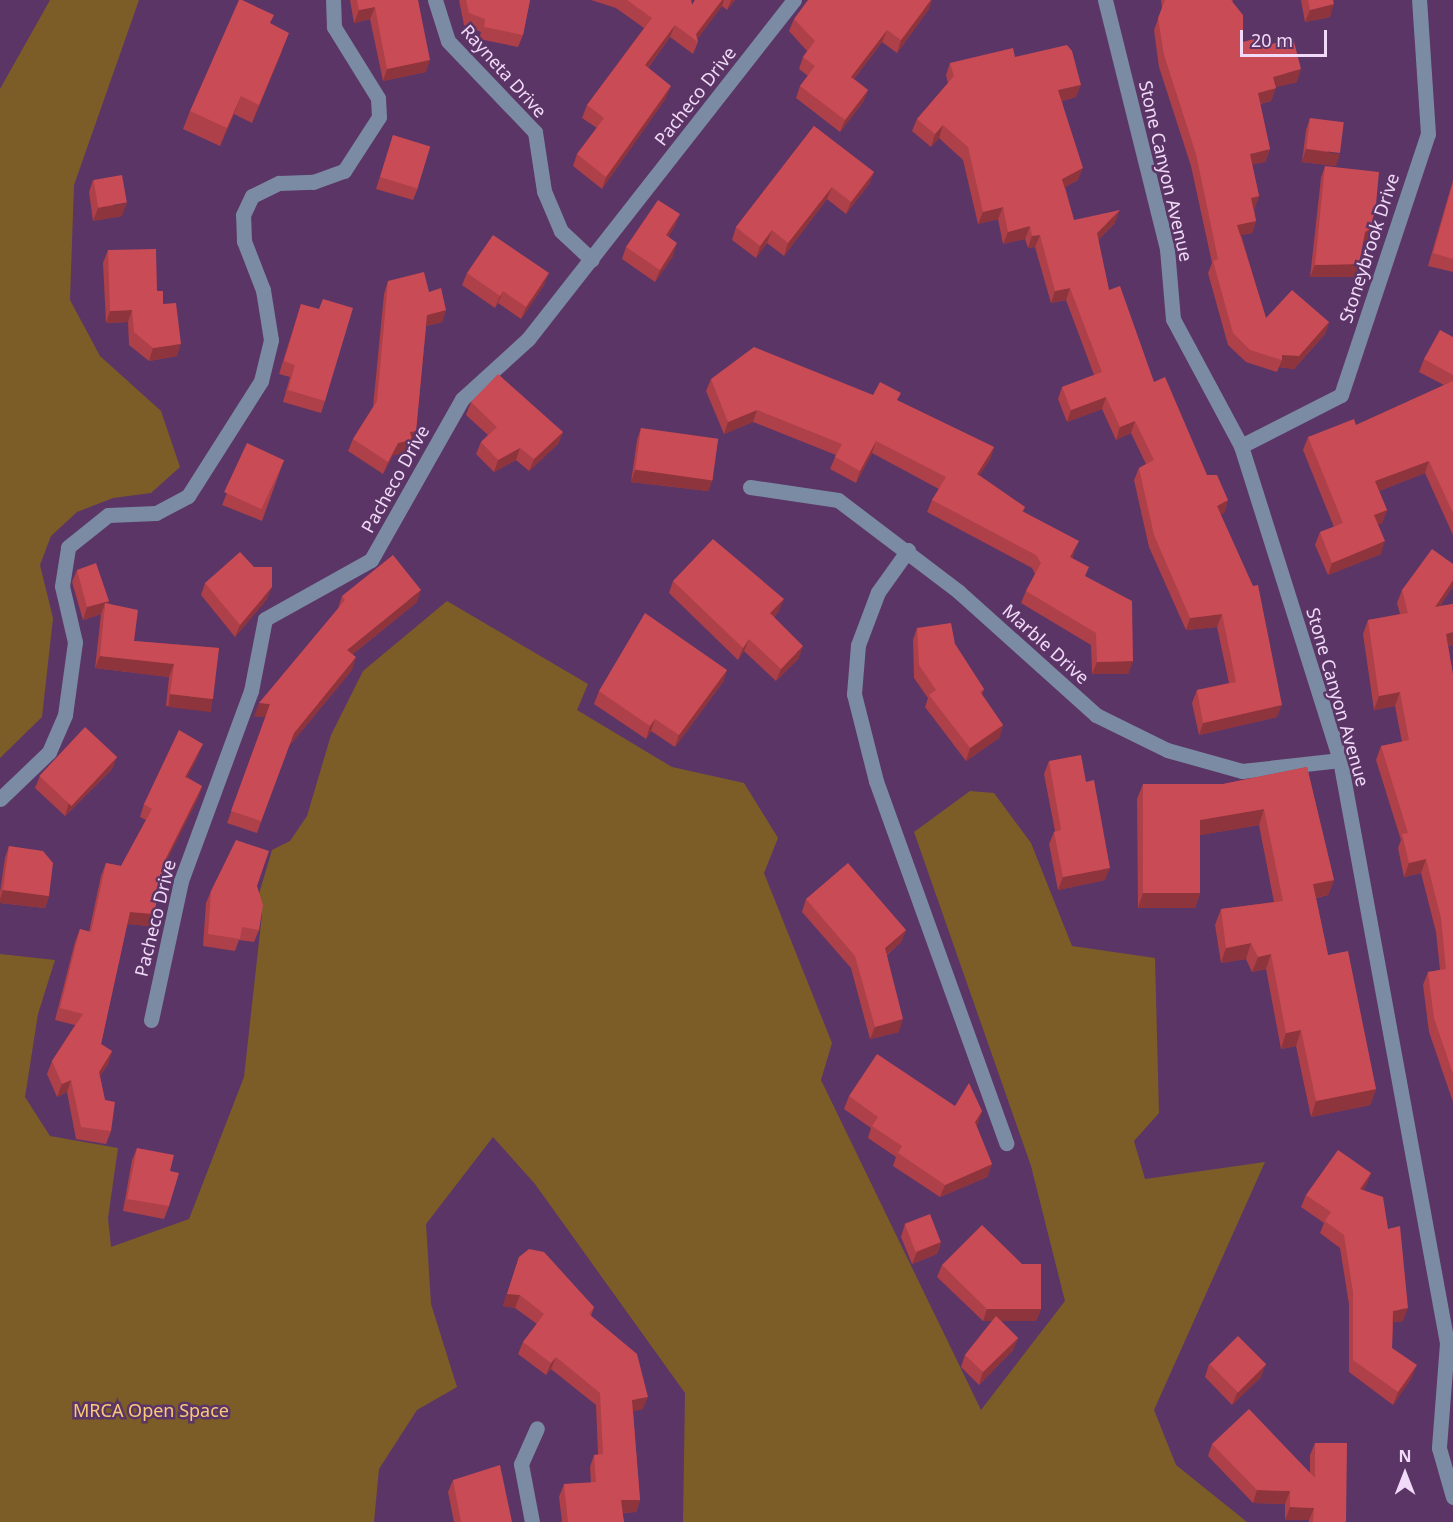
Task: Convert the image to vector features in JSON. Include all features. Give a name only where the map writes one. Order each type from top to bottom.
[{"type":"street","points":[[0,799],[49,752],[65,716],[75,642],[62,586],[68,547],[108,514],[156,513],[188,496],[261,381],[271,340],[264,290],[244,241],[243,215],[252,196],[279,183],[313,182],[344,171],[379,117],[378,98],[334,27],[333,0]]},
{"type":"street","name":"Rayneta Drive","points":[[435,0],[448,41],[535,132],[544,191],[561,231],[592,260]]},
{"type":"street","name":"Stone Canyon Avenue","points":[[1105,0],[1167,249],[1173,319],[1241,446],[1340,760],[1450,1342],[1438,1448],[1453,1497]]},
{"type":"street","name":"Stoneybrook Drive","points":[[1241,446],[1341,395],[1428,134],[1419,0]]},
{"type":"street","name":"Pacheco Drive","points":[[151,1020],[181,881],[251,691],[266,619],[304,592],[371,560],[462,399],[528,339],[793,1]]},
{"type":"street","name":"Marble Drive","points":[[750,487],[838,500],[908,550],[1096,716],[1167,750],[1242,771],[1340,760]]},
{"type":"street","points":[[908,550],[878,592],[858,645],[854,694],[876,781],[1006,1143]]},
{"type":"street","points":[[532,1522],[521,1464],[537,1428]]},
{"type":"green space","points":[[50,0],[139,0],[74,185],[70,300],[100,356],[161,411],[180,467],[151,493],[113,498],[77,512],[51,536],[40,565],[53,618],[42,717],[0,758],[0,89]]},
{"type":"green space","name":"MRCA Open Space","points":[[447,601],[588,684],[577,710],[672,767],[744,783],[778,838],[764,873],[832,1043],[821,1080],[981,1410],[1065,1301],[1031,1166],[914,832],[970,791],[994,793],[1031,843],[1072,946],[1155,958],[1159,1113],[1134,1141],[1145,1179],[1265,1162],[1154,1410],[1176,1465],[1247,1522],[683,1522],[685,1393],[535,1184],[493,1137],[426,1224],[431,1304],[457,1387],[417,1410],[379,1469],[374,1522],[0,1522],[0,954],[55,960],[38,1014],[25,1097],[50,1136],[118,1148],[108,1218],[111,1247],[189,1219],[244,1077],[262,914],[258,897],[272,850],[290,841],[307,816],[331,735],[363,671]]},
{"type":"building","points":[[239,0],[274,15],[270,23],[289,33],[259,105],[241,96],[227,128],[190,111]]},
{"type":"building","points":[[357,0],[418,0],[430,60],[387,69],[375,7],[359,10]]},
{"type":"building","points":[[466,0],[530,0],[523,35],[484,27],[485,19],[469,13]]},
{"type":"building","points":[[627,0],[691,0],[692,5],[695,0],[722,0],[696,34],[698,42],[675,25],[645,65],[671,86],[606,177],[577,154],[604,118],[587,105],[652,18]]},
{"type":"building","points":[[808,0],[931,0],[901,40],[887,30],[851,77],[868,90],[845,120],[800,86],[815,66],[803,57],[815,41],[794,19]]},
{"type":"building","points":[[1165,0],[1231,0],[1243,15],[1243,42],[1254,39],[1257,48],[1293,38],[1301,69],[1273,77],[1276,88],[1258,93],[1270,149],[1250,154],[1259,196],[1251,198],[1256,221],[1237,225],[1266,318],[1292,290],[1329,322],[1299,356],[1282,355],[1282,360],[1250,350],[1233,333],[1213,261],[1218,259],[1196,154],[1164,55],[1158,18]]},
{"type":"building","points":[[1308,0],[1333,0],[1334,4],[1310,10]]},
{"type":"building","points":[[1067,45],[1072,51],[1081,85],[1058,90],[1083,168],[1062,179],[1074,220],[1120,210],[1097,233],[1109,290],[1120,286],[1154,382],[1165,377],[1207,475],[1217,475],[1228,500],[1217,506],[1253,586],[1258,585],[1282,705],[1203,723],[1197,690],[1236,682],[1222,614],[1190,618],[1154,535],[1139,468],[1154,460],[1135,421],[1120,427],[1106,397],[1071,410],[1062,387],[1102,372],[1070,288],[1055,291],[1040,235],[1032,236],[1030,226],[1008,232],[1003,207],[983,212],[968,147],[943,125],[935,134],[917,119],[954,76],[950,63],[1013,48],[1015,57]]},
{"type":"building","points":[[1310,118],[1344,122],[1340,153],[1306,149]]},
{"type":"building","points":[[814,126],[874,172],[851,202],[832,187],[788,243],[772,230],[760,246],[736,227]]},
{"type":"building","points":[[393,135],[430,146],[417,188],[380,177]]},
{"type":"building","points":[[1325,166],[1379,172],[1374,226],[1365,232],[1359,264],[1315,265]]},
{"type":"building","points":[[122,175],[127,203],[98,208],[93,180]]},
{"type":"building","points":[[1453,183],[1453,259],[1433,253]]},
{"type":"building","points":[[658,200],[680,214],[666,235],[677,243],[660,270],[626,247]]},
{"type":"building","points":[[493,235],[549,273],[526,307],[503,291],[500,296],[467,273]]},
{"type":"building","points":[[156,249],[157,291],[163,291],[163,304],[176,303],[181,344],[153,348],[134,332],[132,310],[110,311],[108,250]]},
{"type":"building","points":[[424,272],[429,292],[441,288],[446,310],[427,315],[416,431],[410,432],[412,440],[398,443],[388,462],[353,439],[377,401],[388,281]]},
{"type":"building","points":[[323,299],[353,308],[325,401],[288,390],[295,365],[284,361],[301,304],[319,309]]},
{"type":"building","points":[[1440,330],[1453,337],[1453,375],[1424,359]]},
{"type":"building","points":[[754,347],[873,395],[880,382],[901,393],[897,400],[994,447],[977,474],[1025,507],[1022,511],[1079,541],[1070,557],[1089,567],[1085,576],[1132,601],[1133,661],[1097,662],[1096,633],[1026,591],[1041,563],[1036,555],[932,500],[946,477],[876,441],[860,471],[835,457],[842,444],[757,410],[728,422],[711,379]]},
{"type":"building","points":[[498,374],[563,432],[534,459],[520,448],[498,460],[481,442],[497,427],[471,402]]},
{"type":"building","points":[[1453,381],[1453,513],[1429,461],[1375,481],[1387,510],[1374,515],[1385,541],[1332,563],[1320,532],[1343,523],[1308,437],[1354,419],[1356,425]]},
{"type":"building","points":[[641,428],[718,439],[712,480],[635,470]]},
{"type":"building","points":[[247,443],[284,460],[261,509],[224,492]]},
{"type":"building","points":[[713,539],[784,599],[770,613],[803,646],[781,669],[749,639],[743,648],[673,581]]},
{"type":"building","points":[[1432,549],[1453,564],[1453,580],[1435,607],[1453,604],[1453,632],[1446,634],[1453,675],[1453,1074],[1434,1018],[1428,972],[1446,969],[1441,918],[1426,859],[1409,863],[1402,834],[1408,833],[1381,746],[1409,740],[1400,692],[1379,696],[1368,620],[1408,613],[1402,590]]},
{"type":"building","points":[[240,552],[254,567],[272,567],[272,587],[240,625],[205,583]]},
{"type":"building","points":[[393,555],[421,590],[347,650],[356,657],[294,733],[261,821],[231,811],[270,704],[259,703],[345,600],[342,596]]},
{"type":"building","points":[[96,563],[109,601],[87,607],[77,570]]},
{"type":"building","points":[[105,603],[138,610],[134,641],[219,648],[213,699],[170,694],[174,664],[100,656]]},
{"type":"building","points":[[645,613],[727,670],[679,735],[655,719],[650,726],[599,691]]},
{"type":"building","points":[[951,623],[955,644],[984,689],[980,692],[1003,725],[970,748],[929,695],[936,690],[919,665],[917,628]]},
{"type":"building","points":[[85,727],[117,757],[71,806],[39,776]]},
{"type":"building","points":[[179,730],[203,744],[185,777],[202,786],[164,862],[154,914],[130,912],[101,1044],[112,1051],[99,1072],[105,1100],[115,1102],[111,1131],[81,1127],[71,1080],[62,1084],[52,1061],[83,1014],[60,1008],[80,929],[91,932],[106,863],[121,866],[152,809],[144,804]]},
{"type":"building","points":[[1081,755],[1086,782],[1094,780],[1110,868],[1063,877],[1054,832],[1061,830],[1049,761]]},
{"type":"building","points":[[1307,767],[1334,880],[1313,884],[1328,955],[1348,951],[1376,1089],[1316,1101],[1301,1030],[1286,1033],[1271,954],[1258,957],[1251,943],[1226,948],[1221,909],[1283,901],[1264,809],[1200,820],[1200,893],[1143,893],[1143,784],[1223,784]]},
{"type":"building","points":[[236,840],[269,851],[257,886],[263,905],[259,930],[242,927],[240,939],[208,934],[211,891]]},
{"type":"building","points":[[9,846],[43,851],[53,863],[49,896],[3,890]]},
{"type":"building","points":[[848,863],[906,930],[885,948],[903,1019],[875,1027],[855,956],[806,899]]},
{"type":"building","points":[[877,1054],[955,1106],[969,1083],[982,1111],[975,1122],[992,1164],[945,1185],[898,1153],[902,1146],[872,1126],[878,1117],[849,1096]]},
{"type":"building","points":[[137,1148],[174,1155],[170,1171],[179,1173],[169,1206],[127,1199]]},
{"type":"building","points":[[1338,1150],[1371,1173],[1360,1189],[1383,1197],[1388,1229],[1400,1226],[1408,1308],[1393,1311],[1392,1348],[1417,1365],[1398,1392],[1353,1360],[1353,1292],[1344,1235],[1325,1221],[1331,1212],[1306,1195]]},
{"type":"building","points":[[930,1214],[941,1242],[916,1252],[905,1224]]},
{"type":"building","points":[[982,1225],[1022,1264],[1041,1264],[1041,1309],[987,1309],[942,1265]]},
{"type":"building","points":[[529,1249],[544,1252],[594,1307],[589,1314],[637,1354],[648,1397],[632,1400],[640,1500],[621,1500],[624,1522],[568,1522],[564,1484],[596,1482],[594,1455],[603,1454],[600,1393],[556,1357],[551,1363],[523,1342],[544,1314],[520,1295],[507,1294],[519,1257]]},
{"type":"building","points":[[996,1316],[1018,1338],[983,1372],[965,1355]]},
{"type":"building","points":[[1238,1336],[1266,1364],[1238,1393],[1210,1364]]},
{"type":"building","points":[[1249,1409],[1315,1478],[1315,1443],[1347,1443],[1346,1522],[1313,1522],[1314,1508],[1290,1507],[1290,1491],[1257,1490],[1212,1444]]},
{"type":"building","points":[[500,1465],[512,1522],[461,1522],[453,1480]]}]
